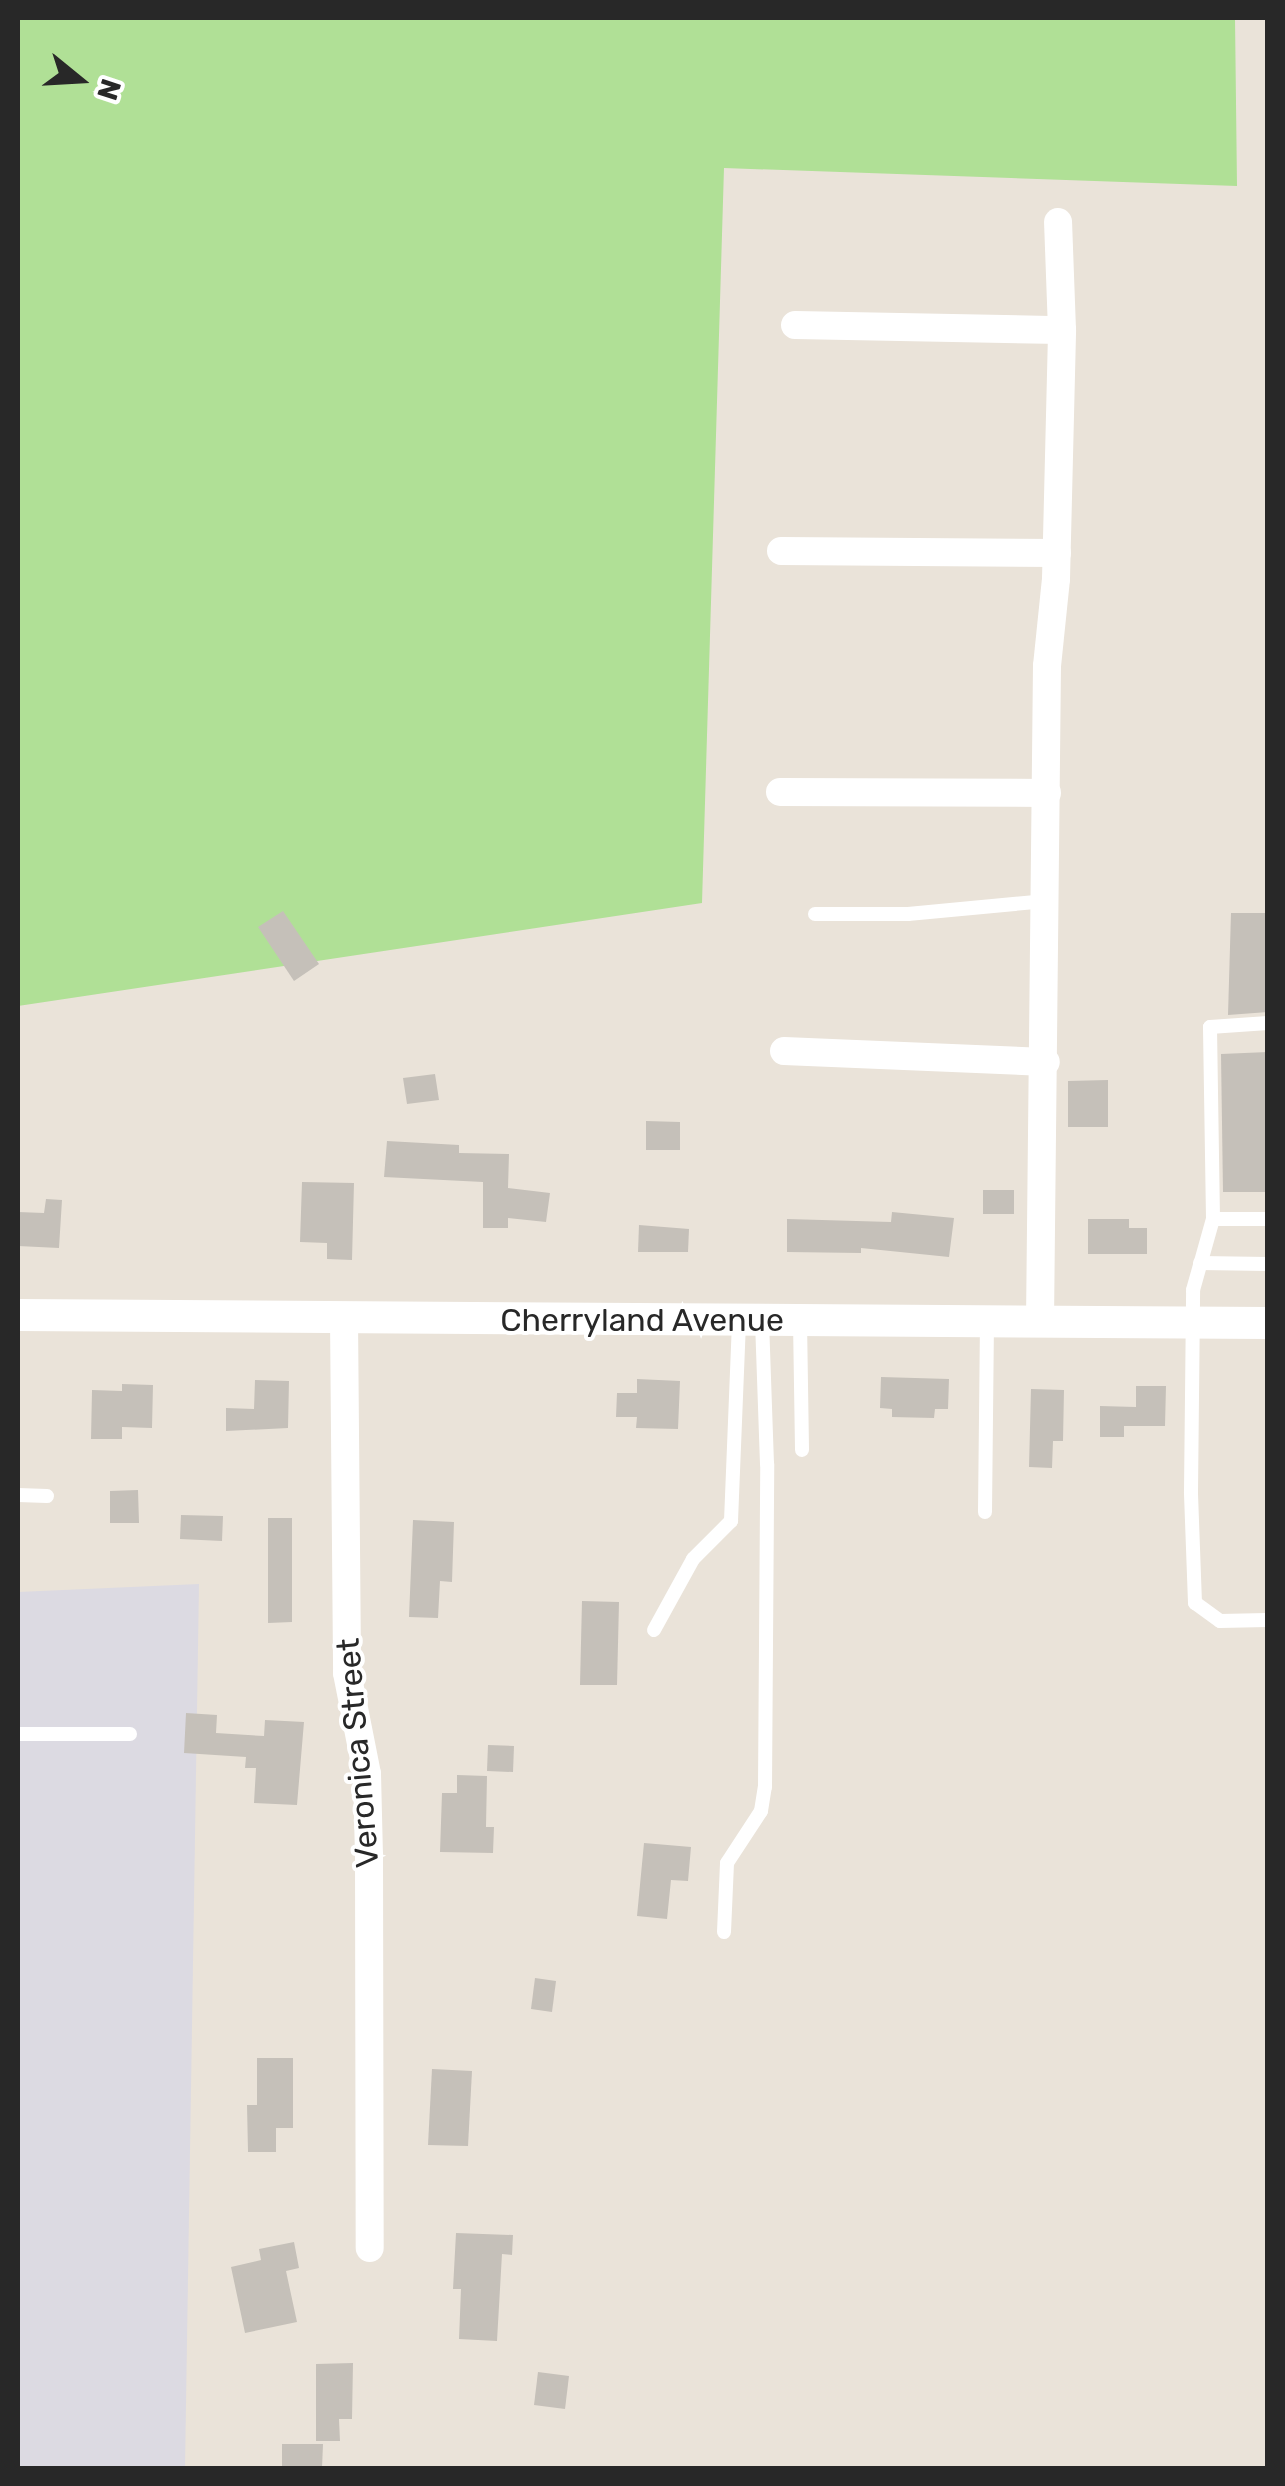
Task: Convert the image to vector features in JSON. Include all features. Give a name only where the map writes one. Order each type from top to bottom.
[{"type":"street","points":[[1040,1322],[1046,1062],[1047,666],[1057,553],[1062,330],[1058,222]]},
{"type":"street","points":[[795,324],[1062,330]]},
{"type":"street","points":[[781,550],[1057,553]]},
{"type":"street","points":[[780,792],[1047,794]]},
{"type":"street","points":[[784,1051],[1046,1062]]},
{"type":"street","name":"Cherryland Avenue","points":[[18,1316],[1268,1324]]},
{"type":"street","name":"Veronica Street","points":[[344,1318],[348,1673],[366,1774],[369,1855],[370,2248]]},
{"type":"lane","points":[[814,914],[908,914],[1046,901]]},
{"type":"lane","points":[[1267,1620],[1220,1620],[1196,1604],[1192,1290],[1213,1219],[1210,1026],[1268,1023]]},
{"type":"lane","points":[[1213,1219],[1268,1219]]},
{"type":"lane","points":[[1200,1263],[1268,1264]]},
{"type":"lane","points":[[654,1630],[693,1560],[732,1521],[751,1320]]},
{"type":"lane","points":[[724,1932],[727,1863],[761,1811],[765,1787],[767,1464],[751,1320]]},
{"type":"lane","points":[[800,1320],[802,1450]]},
{"type":"lane","points":[[984,1512],[987,1322]]},
{"type":"lane","points":[[18,1495],[47,1496]]},
{"type":"lane","points":[[18,1734],[130,1734]]},
{"type":"shaded area","points":[[199,1584],[185,2468],[18,2468],[18,1592]]},
{"type":"green space","points":[[18,18],[1235,18],[1237,186],[724,168],[702,903],[18,1006]]},
{"type":"building","points":[[283,911],[319,964],[294,981],[258,927]]},
{"type":"building","points":[[1231,913],[1268,913],[1268,1012],[1228,1015]]},
{"type":"building","points":[[1268,1052],[1268,1192],[1223,1192],[1221,1054]]},
{"type":"building","points":[[435,1074],[439,1100],[407,1104],[403,1078]]},
{"type":"building","points":[[1108,1080],[1108,1127],[1068,1127],[1068,1081]]},
{"type":"building","points":[[646,1121],[680,1122],[680,1150],[646,1150]]},
{"type":"building","points":[[387,1141],[459,1145],[459,1153],[509,1154],[508,1188],[550,1193],[546,1222],[508,1218],[508,1228],[483,1228],[483,1182],[384,1177]]},
{"type":"building","points":[[302,1182],[354,1183],[352,1260],[327,1259],[327,1243],[300,1242]]},
{"type":"building","points":[[983,1190],[1014,1190],[1014,1214],[983,1214]]},
{"type":"building","points":[[46,1199],[62,1200],[59,1248],[18,1246],[18,1212],[44,1213]]},
{"type":"building","points":[[892,1212],[954,1218],[949,1257],[861,1248],[861,1253],[787,1252],[787,1219],[891,1222]]},
{"type":"building","points":[[1088,1219],[1129,1219],[1129,1228],[1147,1228],[1147,1254],[1088,1254]]},
{"type":"building","points":[[639,1225],[689,1229],[688,1252],[638,1252]]},
{"type":"building","points":[[881,1377],[949,1379],[948,1409],[935,1409],[934,1418],[892,1417],[892,1409],[880,1408]]},
{"type":"building","points":[[637,1379],[680,1381],[678,1429],[636,1428],[637,1417],[616,1417],[617,1393],[637,1393]]},
{"type":"building","points":[[255,1380],[289,1381],[288,1428],[226,1431],[226,1408],[254,1409]]},
{"type":"building","points":[[122,1384],[153,1385],[152,1428],[122,1427],[122,1439],[91,1439],[92,1390],[122,1391]]},
{"type":"building","points":[[1136,1386],[1166,1386],[1165,1426],[1124,1426],[1124,1437],[1100,1437],[1100,1406],[1136,1407]]},
{"type":"building","points":[[1031,1389],[1064,1390],[1063,1441],[1053,1441],[1052,1468],[1029,1467]]},
{"type":"building","points":[[138,1490],[139,1523],[110,1523],[110,1491]]},
{"type":"building","points":[[181,1515],[223,1516],[222,1541],[180,1539]]},
{"type":"building","points":[[268,1518],[292,1518],[292,1622],[268,1623]]},
{"type":"building","points":[[413,1520],[454,1522],[452,1582],[440,1581],[438,1618],[409,1617]]},
{"type":"building","points":[[582,1601],[619,1602],[617,1685],[580,1685]]},
{"type":"building","points":[[186,1713],[217,1715],[216,1733],[264,1736],[265,1720],[304,1722],[297,1805],[254,1803],[256,1768],[245,1768],[246,1757],[184,1753]]},
{"type":"building","points":[[488,1745],[514,1746],[513,1772],[487,1771]]},
{"type":"building","points":[[457,1775],[487,1776],[486,1827],[494,1827],[493,1853],[440,1852],[442,1793],[457,1793]]},
{"type":"building","points":[[644,1843],[691,1847],[688,1881],[671,1880],[667,1919],[637,1916]]},
{"type":"building","points":[[535,1978],[556,1981],[552,2012],[531,2009]]},
{"type":"building","points":[[257,2058],[293,2058],[293,2128],[276,2128],[276,2152],[248,2152],[247,2105],[257,2105]]},
{"type":"building","points":[[432,2069],[472,2071],[468,2146],[428,2145]]},
{"type":"building","points":[[456,2233],[513,2235],[512,2255],[502,2254],[497,2341],[459,2339],[461,2289],[453,2289]]},
{"type":"building","points":[[294,2242],[299,2268],[286,2271],[297,2322],[245,2333],[231,2267],[261,2260],[259,2249]]},
{"type":"building","points":[[353,2363],[352,2419],[339,2419],[340,2441],[316,2441],[316,2364]]},
{"type":"building","points":[[538,2372],[569,2376],[565,2409],[534,2405]]},
{"type":"building","points":[[282,2444],[323,2444],[322,2468],[282,2468]]}]
